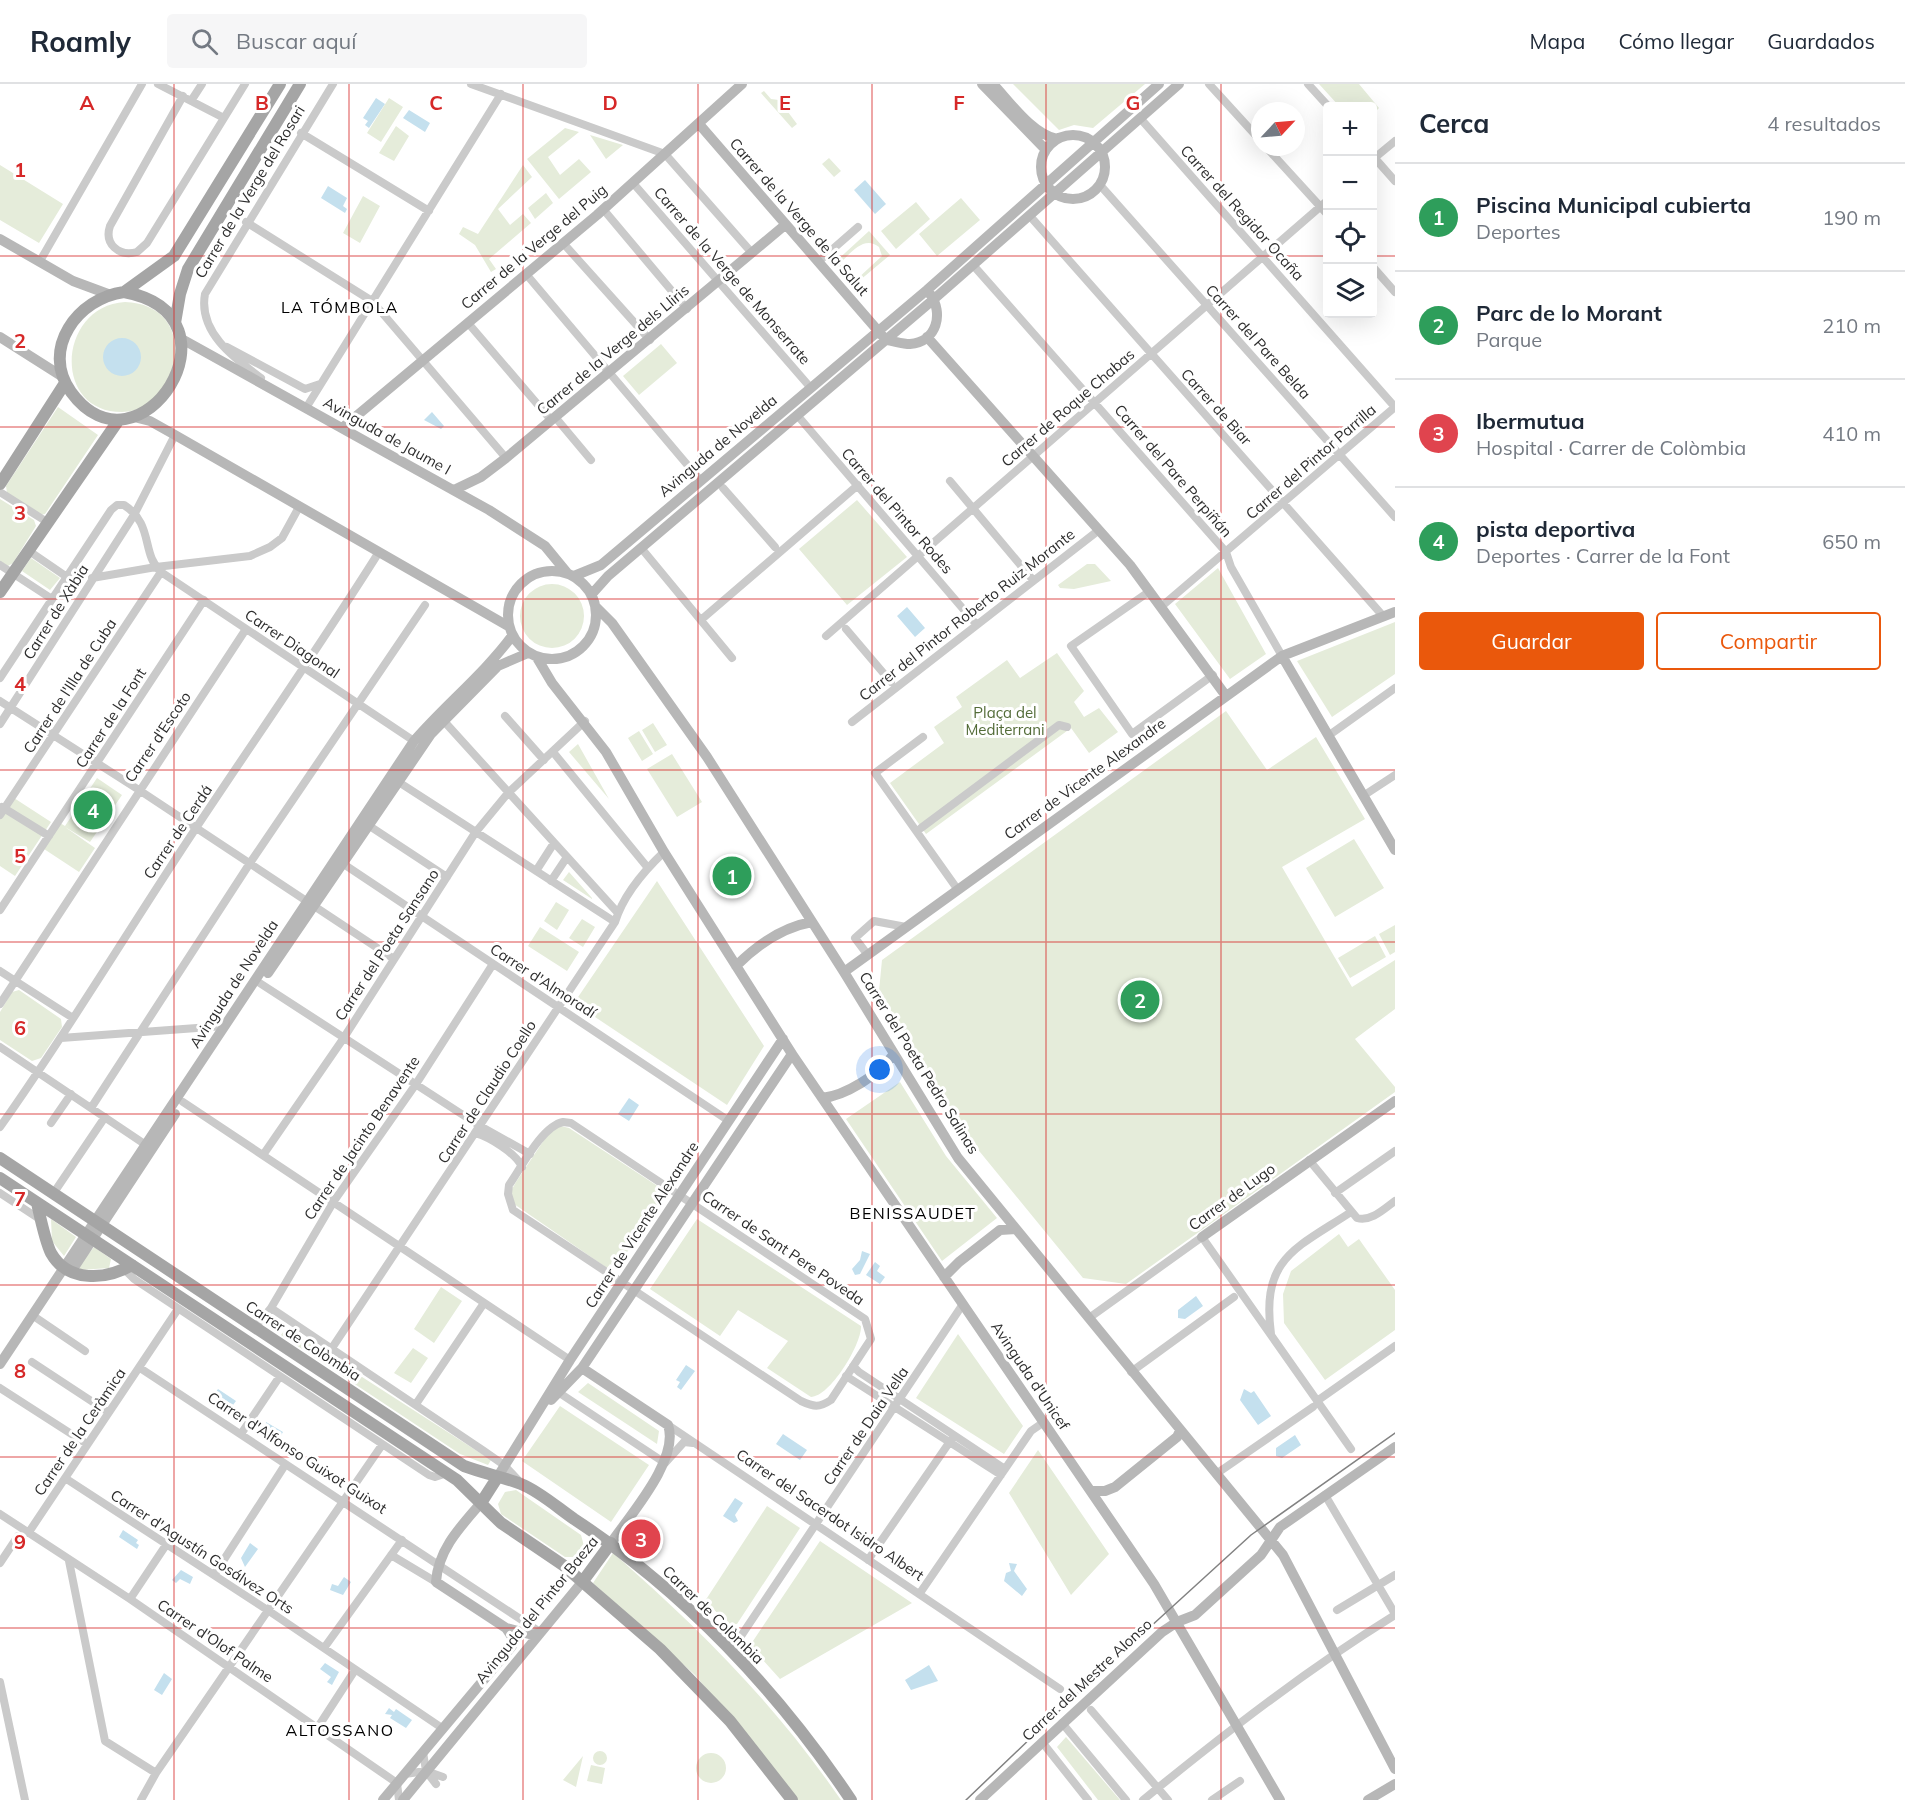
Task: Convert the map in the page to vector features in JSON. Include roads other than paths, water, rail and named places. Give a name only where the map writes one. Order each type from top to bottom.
[{"type":"main road","points":[[124,292],[174,256],[280,84]]},
{"type":"main road","points":[[175,323],[180,294],[188,269],[300,84]]},
{"type":"main road","name":"Carrer de la Verge del Puig","points":[[342,428],[603,209],[742,84]]},
{"type":"main road","points":[[982,84],[1046,150]]},
{"type":"main road","points":[[993,84],[1038,129],[1049,137],[1057,139]]},
{"type":"main road","name":"Avinguda de Novelda","points":[[571,575],[601,565],[927,290],[1092,141],[1159,84]]},
{"type":"main road","name":"Avinguda de Novelda","points":[[593,600],[608,576],[934,299],[1179,84]]},
{"type":"main road","name":"Carrer de la Verge de la Salut","points":[[699,123],[877,331]]},
{"type":"main road","points":[[1068,135],[1084,136],[1102,152],[1106,167],[1101,185],[1091,194],[1079,199],[1066,198],[1054,193],[1046,184],[1041,162],[1046,150],[1057,139],[1068,135]]},
{"type":"main road","name":"Carrer de la Verge dels Lliris","points":[[454,490],[481,477],[506,458],[785,225]]},
{"type":"main road","points":[[0,239],[72,281],[108,294]]},
{"type":"main road","points":[[877,331],[886,340],[908,344],[927,337],[938,320],[934,299],[927,290]]},
{"type":"main road","points":[[0,337],[64,380],[79,403],[96,413],[118,421],[134,417],[162,400],[178,373],[183,356],[175,323],[167,310],[152,300],[124,292],[108,294],[94,300],[78,314],[66,335],[60,351],[64,380],[0,484]]},
{"type":"main road","points":[[927,337],[1099,530],[1150,591],[1227,696]]},
{"type":"main road","name":"Avinguda de Jaume I","points":[[180,338],[454,490],[542,543],[571,575]]},
{"type":"main road","points":[[134,417],[150,421],[379,552],[510,631],[532,655],[550,659],[564,658],[582,647],[595,625],[593,600],[571,575],[556,571],[541,572],[525,580],[512,597],[507,616],[510,631]]},
{"type":"main road","points":[[0,592],[118,421]]},
{"type":"main road","name":"Carrer del Poeta Pedro Salinas","points":[[593,600],[612,623],[707,757],[844,972],[892,1055],[958,1158],[1282,1555],[1395,1769]]},
{"type":"main road","name":"Carrer de Vicente Alexandre","points":[[844,972],[1282,656],[1395,612]]},
{"type":"main road","name":"Avinguda de Novelda","points":[[309,903],[342,862],[440,717],[494,661],[510,631]]},
{"type":"main road","name":"Avinguda de Novelda","points":[[0,1364],[32,1315],[68,1269],[183,1102],[414,741],[498,666],[532,655]]},
{"type":"main road","name":"Avinguda d'Unicef","points":[[532,655],[606,752],[664,852],[792,1054],[1091,1491],[1177,1622],[1281,1800]]},
{"type":"main road","points":[[1282,656],[1395,849]]},
{"type":"main road","points":[[736,966],[753,950],[794,925],[812,922]]},
{"type":"main road","name":"Avinguda de Novelda","points":[[99,1224],[146,1145],[224,1026],[258,982]]},
{"type":"main road","name":"Carrer de Vicente Alexandre","points":[[497,1478],[570,1359],[623,1283],[783,1039]]},
{"type":"main road","name":"Carrer de Vicente Alexandre","points":[[528,1427],[537,1422],[558,1392],[582,1368],[792,1054]]},
{"type":"main road","points":[[822,1098],[835,1097],[876,1071],[892,1055]]},
{"type":"main road","name":"Carrer de Lugo","points":[[1202,1237],[1309,1160],[1393,1106]]},
{"type":"main road","name":"Carrer de Colòmbia","points":[[0,1158],[464,1466],[522,1485],[611,1543],[693,1612],[731,1651],[806,1738],[851,1800]]},
{"type":"main road","name":"Carrer de Colòmbia","points":[[0,1178],[90,1237],[117,1256],[128,1267],[470,1490],[501,1522],[583,1581],[685,1673],[730,1721],[792,1800]]},
{"type":"main road","points":[[37,1203],[52,1254],[68,1269],[81,1276],[101,1276],[128,1267]]},
{"type":"main road","points":[[944,1277],[959,1262],[1000,1230],[1016,1229]]},
{"type":"main road","name":"Carrer del Sacerdot Isidro Albert","points":[[582,1368],[668,1425]]},
{"type":"main road","name":"Avinguda del Pintor Baeza","points":[[401,1800],[583,1581],[611,1543],[665,1463],[671,1434],[668,1425]]},
{"type":"main road","points":[[1091,1491],[1105,1491],[1115,1487],[1177,1437],[1180,1431]]},
{"type":"main road","name":"Carrer del Mestre Alonso","points":[[980,1800],[1162,1632],[1177,1622],[1195,1615],[1261,1556],[1280,1527],[1395,1447]]},
{"type":"main road","points":[[497,1478],[437,1563],[436,1581],[506,1628],[533,1635],[540,1632]]},
{"type":"main road","name":"Avinguda del Pintor Baeza","points":[[383,1800],[512,1646],[512,1637],[506,1628]]},
{"type":"main road","points":[[1368,1800],[1395,1784]]},
{"type":"street","points":[[40,261],[142,84]]},
{"type":"street","points":[[158,84],[224,118]]},
{"type":"street","points":[[191,101],[202,84]]},
{"type":"street","points":[[183,96],[110,226],[108,239],[114,248],[122,252],[137,252],[147,243],[245,84]]},
{"type":"street","name":"Carrer de la Verge del Rosari","points":[[281,394],[235,359],[214,334],[204,316],[205,294],[246,222],[333,84]]},
{"type":"street","points":[[471,84],[665,154],[752,253]]},
{"type":"street","points":[[1209,84],[1251,130]]},
{"type":"street","points":[[1308,84],[1324,102]]},
{"type":"street","points":[[306,408],[501,94]]},
{"type":"street","name":"Carrer del Regidor Ocaña","points":[[1140,118],[1395,407]]},
{"type":"street","points":[[301,133],[429,211]]},
{"type":"street","points":[[1376,156],[1395,141]]},
{"type":"street","points":[[1274,156],[1324,210]]},
{"type":"street","points":[[1377,162],[1395,181]]},
{"type":"street","name":"Carrer de la Verge de Monserrate","points":[[633,183],[717,283],[810,387]]},
{"type":"street","name":"Carrer del Pare Belda","points":[[1101,185],[1395,516]]},
{"type":"street","name":"Carrer de Roque Chabas","points":[[826,636],[1323,204]]},
{"type":"street","points":[[603,209],[687,309]]},
{"type":"street","name":"Carrer de Biar","points":[[1029,215],[1383,616]]},
{"type":"street","points":[[246,222],[372,301],[506,458]]},
{"type":"street","points":[[818,262],[858,227]]},
{"type":"street","points":[[562,243],[650,340]]},
{"type":"street","name":"Carrer del Pare Perpiñán","points":[[973,265],[1226,552],[1229,564],[1282,656]]},
{"type":"street","points":[[1377,272],[1395,292]]},
{"type":"street","points":[[526,273],[701,481]]},
{"type":"street","points":[[468,323],[591,460]]},
{"type":"street","name":"Avinguda de Jaume I","points":[[224,346],[305,389],[321,383]]},
{"type":"street","name":"Carrer del Pintor Parrilla","points":[[1162,606],[1395,407]]},
{"type":"street","name":"Carrer del Pintor Rodes","points":[[797,415],[976,624]]},
{"type":"street","name":"Carrer de Xàbia","points":[[0,724],[65,626],[92,578],[134,515],[175,435]]},
{"type":"street","points":[[950,481],[1033,580]]},
{"type":"street","points":[[702,619],[858,485]]},
{"type":"street","points":[[723,488],[775,548]]},
{"type":"street","points":[[0,492],[47,522]]},
{"type":"street","name":"Carrer de Xàbia","points":[[0,678],[111,510],[117,505],[124,505],[134,515]]},
{"type":"street","points":[[92,578],[250,556],[270,547],[282,538],[299,507]]},
{"type":"street","points":[[134,515],[141,519],[159,569]]},
{"type":"street","name":"Carrer del Pintor Roberto Ruiz Morante","points":[[852,722],[1099,530]]},
{"type":"street","points":[[642,549],[732,658]]},
{"type":"street","points":[[29,551],[67,577]]},
{"type":"street","name":"Carrer de Cerdá","points":[[0,1127],[39,1073],[196,828],[304,670],[379,552]]},
{"type":"street","points":[[0,565],[52,599]]},
{"type":"street","name":"Carrer Diagonal","points":[[159,569],[304,670],[414,741]]},
{"type":"street","name":"Carrer de l'Illa de Cuba","points":[[1,810],[53,736],[159,569]]},
{"type":"street","name":"Carrer de Vicente Alexandre","points":[[1150,591],[1071,646],[1132,734],[1212,675]]},
{"type":"street","name":"Carrer de la Font","points":[[0,910],[204,600]]},
{"type":"street","points":[[91,1107],[250,863],[425,605]]},
{"type":"street","name":"Carrer d'Escoto","points":[[0,1004],[246,629]]},
{"type":"street","points":[[846,629],[891,682]]},
{"type":"street","points":[[1328,736],[1395,688]]},
{"type":"street","points":[[0,701],[394,959]]},
{"type":"street","points":[[505,716],[544,760]]},
{"type":"street","points":[[440,717],[618,913]]},
{"type":"street","name":"Carrer del Poeta Sansano","points":[[263,1155],[343,1039],[475,833],[508,793],[585,722]]},
{"type":"street","points":[[921,828],[1059,725],[1067,727]]},
{"type":"street","points":[[923,737],[875,773],[958,890]]},
{"type":"street","points":[[554,752],[648,868]]},
{"type":"street","points":[[1363,796],[1395,775]]},
{"type":"street","points":[[396,781],[615,922]]},
{"type":"street","points":[[1,810],[49,836]]},
{"type":"street","points":[[368,825],[447,877]]},
{"type":"street","points":[[536,871],[554,843]]},
{"type":"street","name":"Carrer de Claudio Coello","points":[[332,1348],[402,1247],[648,868],[664,852]]},
{"type":"street","points":[[551,881],[567,857]]},
{"type":"street","name":"Carrer d'Almoradí","points":[[342,862],[729,1121]]},
{"type":"street","points":[[594,909],[602,897]]},
{"type":"street","points":[[867,954],[855,938],[874,921],[906,927]]},
{"type":"street","name":"Carrer de Jacinto Benavente","points":[[255,1327],[271,1308],[334,1201],[416,1084],[493,964]]},
{"type":"street","points":[[0,971],[73,1018]]},
{"type":"street","points":[[258,982],[416,1084],[482,1135],[517,1158],[522,1167]]},
{"type":"street","points":[[61,1038],[224,1026]]},
{"type":"street","points":[[0,1047],[146,1145]]},
{"type":"street","points":[[51,1123],[71,1094]]},
{"type":"street","points":[[183,1102],[570,1359]]},
{"type":"street","points":[[53,1194],[105,1117]]},
{"type":"street","name":"Carrer de Sant Pere Poveda","points":[[571,1123],[692,1204],[865,1319],[870,1339],[831,1400],[823,1406],[814,1407],[801,1401],[513,1210],[508,1194],[509,1185],[546,1132],[556,1124],[571,1123]]},
{"type":"street","points":[[477,1130],[530,1154]]},
{"type":"street","points":[[1335,1193],[1395,1151]]},
{"type":"street","points":[[1309,1160],[1351,1212],[1364,1220],[1395,1201]]},
{"type":"street","points":[[0,1193],[43,1222]]},
{"type":"street","points":[[1271,1337],[1270,1295],[1280,1263],[1351,1212]]},
{"type":"street","points":[[1202,1237],[1315,1404],[1351,1449]]},
{"type":"street","name":"Carrer de Lugo","points":[[1089,1318],[1202,1237]]},
{"type":"street","name":"Carrer de Colòmbia","points":[[128,1267],[178,1309],[382,1445],[429,1475],[435,1477],[447,1473]]},
{"type":"street","points":[[1131,1372],[1234,1297]]},
{"type":"street","points":[[416,1404],[484,1304]]},
{"type":"street","name":"Carrer de Daia Vella","points":[[731,1651],[901,1400],[963,1304]]},
{"type":"street","name":"Carrer de Colòmbia","points":[[271,1308],[504,1465],[522,1485]]},
{"type":"street","name":"Carrer de la Ceràmica","points":[[0,1563],[18,1536],[29,1532],[178,1309]]},
{"type":"street","points":[[32,1315],[85,1351]]},
{"type":"street","points":[[1216,1474],[1395,1346]]},
{"type":"street","points":[[32,1362],[108,1412]]},
{"type":"street","points":[[853,1366],[1003,1472]]},
{"type":"street","name":"Carrer d'Alfonso Guixot Guixot","points":[[140,1368],[540,1632]]},
{"type":"street","points":[[846,1376],[895,1408],[952,1438]]},
{"type":"street","points":[[241,1434],[280,1377]]},
{"type":"street","points":[[0,1388],[87,1444]]},
{"type":"street","points":[[558,1392],[665,1463]]},
{"type":"street","points":[[920,1593],[1031,1431],[1044,1422]]},
{"type":"street","name":"Carrer del Sacerdot Isidro Albert","points":[[668,1425],[1060,1689]]},
{"type":"street","points":[[868,1560],[952,1438]]},
{"type":"street","name":"Avinguda del Pintor Baeza","points":[[665,1463],[684,1442],[698,1445]]},
{"type":"street","points":[[141,1800],[156,1773],[382,1445]]},
{"type":"street","points":[[214,1575],[285,1465]]},
{"type":"street","name":"Carrer d'Agustín Gosálvez Orts","points":[[65,1478],[269,1611],[442,1728]]},
{"type":"street","points":[[1143,1800],[1236,1724],[1334,1654],[1395,1615],[1325,1496]]},
{"type":"street","name":"Carrer d'Olof Palme","points":[[0,1514],[130,1599],[398,1783]]},
{"type":"street","points":[[324,1648],[402,1540]]},
{"type":"street","points":[[130,1599],[166,1545]]},
{"type":"street","points":[[392,1555],[436,1581]]},
{"type":"street","points":[[69,1561],[105,1741],[156,1773]]},
{"type":"street","points":[[1337,1610],[1395,1575]]},
{"type":"street","points":[[318,1727],[355,1670]]},
{"type":"street","points":[[0,1682],[25,1800]]},
{"type":"street","points":[[1091,1710],[1168,1800]]},
{"type":"street","points":[[1062,1724],[1126,1800]]},
{"type":"street","points":[[1042,1742],[1088,1800]]},
{"type":"street","points":[[423,1752],[426,1771],[436,1784]]},
{"type":"street","points":[[405,1774],[426,1771],[443,1777]]},
{"type":"street","points":[[1212,1800],[1240,1781]]},
{"type":"street","points":[[398,1783],[401,1800]]},
{"type":"water","points":[[376,98],[385,104],[369,128],[365,125],[368,121],[363,118]]},
{"type":"water","points":[[409,110],[430,123],[425,132],[403,118]]},
{"type":"water","points":[[865,180],[886,204],[875,214],[854,190]]},
{"type":"water","points":[[328,186],[347,198],[343,206],[347,209],[345,213],[321,198]]},
{"type":"water","points":[[122,338],[135,344],[141,357],[135,370],[122,376],[109,370],[103,357],[109,344]]},
{"type":"water","points":[[432,412],[444,426],[441,429],[424,420]]},
{"type":"water","points":[[907,607],[925,628],[915,637],[897,616]]},
{"type":"water","points":[[629,1098],[639,1105],[629,1121],[618,1114]]},
{"type":"water","points":[[862,1251],[870,1254],[860,1274],[855,1275],[852,1269],[860,1260]]},
{"type":"water","points":[[875,1262],[880,1266],[877,1271],[885,1277],[880,1284],[866,1275]]},
{"type":"water","points":[[1196,1296],[1203,1306],[1185,1319],[1178,1318],[1178,1310]]},
{"type":"water","points":[[686,1365],[695,1371],[681,1390],[677,1387],[680,1382],[676,1380]]},
{"type":"water","points":[[218,1389],[236,1401],[233,1405],[230,1403],[227,1406],[213,1396]]},
{"type":"water","points":[[1244,1389],[1251,1393],[1254,1391],[1271,1416],[1258,1425],[1240,1400]]},
{"type":"water","points":[[266,1422],[283,1432],[279,1439],[265,1430]]},
{"type":"water","points":[[783,1434],[807,1450],[800,1460],[776,1444]]},
{"type":"water","points":[[1295,1435],[1301,1445],[1282,1458],[1276,1456],[1276,1448]]},
{"type":"water","points":[[735,1498],[743,1503],[735,1515],[738,1521],[734,1523],[723,1516]]},
{"type":"water","points":[[123,1530],[138,1540],[137,1549],[119,1537]]},
{"type":"water","points":[[250,1543],[258,1549],[245,1567],[241,1558]]},
{"type":"water","points":[[1009,1563],[1017,1564],[1014,1571],[1027,1589],[1022,1596],[1004,1581],[1006,1573],[1011,1571]]},
{"type":"water","points":[[181,1570],[193,1577],[190,1584],[180,1579],[176,1583],[172,1580]]},
{"type":"water","points":[[344,1577],[351,1582],[343,1595],[330,1590],[332,1584],[338,1586]]},
{"type":"water","points":[[325,1663],[339,1672],[332,1685],[327,1682],[331,1677],[320,1669]]},
{"type":"water","points":[[929,1665],[938,1681],[911,1690],[905,1680]]},
{"type":"water","points":[[164,1673],[172,1679],[162,1695],[154,1690]]},
{"type":"water","points":[[389,1708],[394,1712],[396,1709],[412,1720],[406,1728],[390,1718],[392,1715],[385,1714]]},
{"type":"tram line","points":[[966,1800],[1081,1690],[1251,1535],[1395,1433]]},
{"type":"place","name":"pista deportiva","points":[[93,810]]},
{"type":"place","name":"Piscina Municipal cubierta","points":[[732,876]]},
{"type":"place","name":"Parc de lo Morant","points":[[1140,1000]]},
{"type":"place","name":"Ibermutua","points":[[641,1539]]},
{"type":"district","name":"LA TÓMBOLA","points":[[340,307]]},
{"type":"district","name":"BENISSAUDET","points":[[913,1213]]},
{"type":"district","name":"ALTOSSANO","points":[[340,1730]]},
{"type":"park label","name":"Plaça del Mediterrani","points":[[1005,722]]}]
